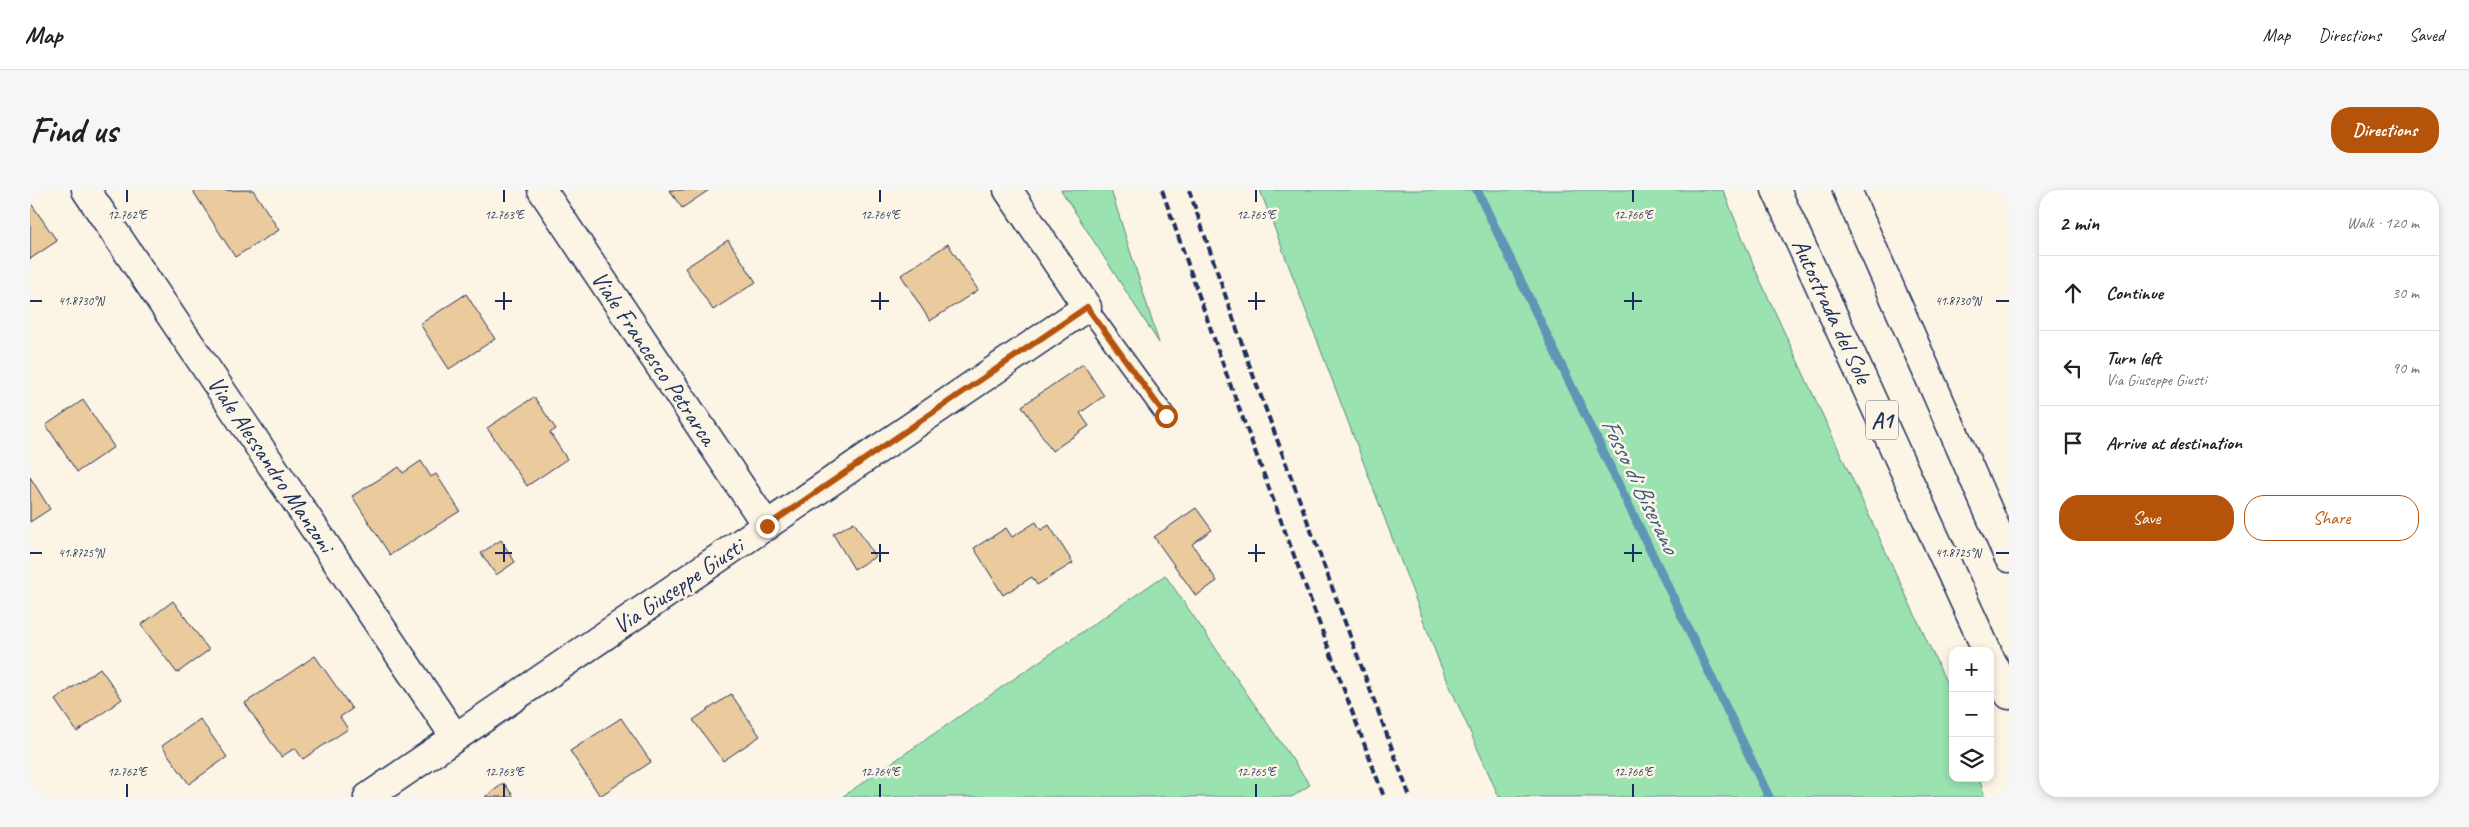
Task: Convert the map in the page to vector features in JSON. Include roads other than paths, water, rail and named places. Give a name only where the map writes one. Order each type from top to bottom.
[{"type":"main road","name":"Viale Alessandro Manzoni","points":[[86,190],[456,737]]},
{"type":"main road","name":"Viale Francesco Petrarca","points":[[542,190],[767,526]]},
{"type":"main road","points":[[1008,190],[1087,307]]},
{"type":"main road","name":"Autostrada del Sole","points":[[1776,190],[1985,647]]},
{"type":"main road","points":[[1847,190],[2009,558]]},
{"type":"main road","name":"Via Giuseppe Giusti","points":[[368,797],[1087,307]]},
{"type":"main road","points":[[1994,666],[2009,695]]},
{"type":"lane","points":[[1087,307],[1166,416]]},
{"type":"waterway","name":"Fosso di Biserano","points":[[1477,190],[1769,797]]},
{"type":"railway","points":[[1162,190],[1226,373],[1384,797]]},
{"type":"railway","points":[[1189,190],[1249,364],[1410,797]]}]
